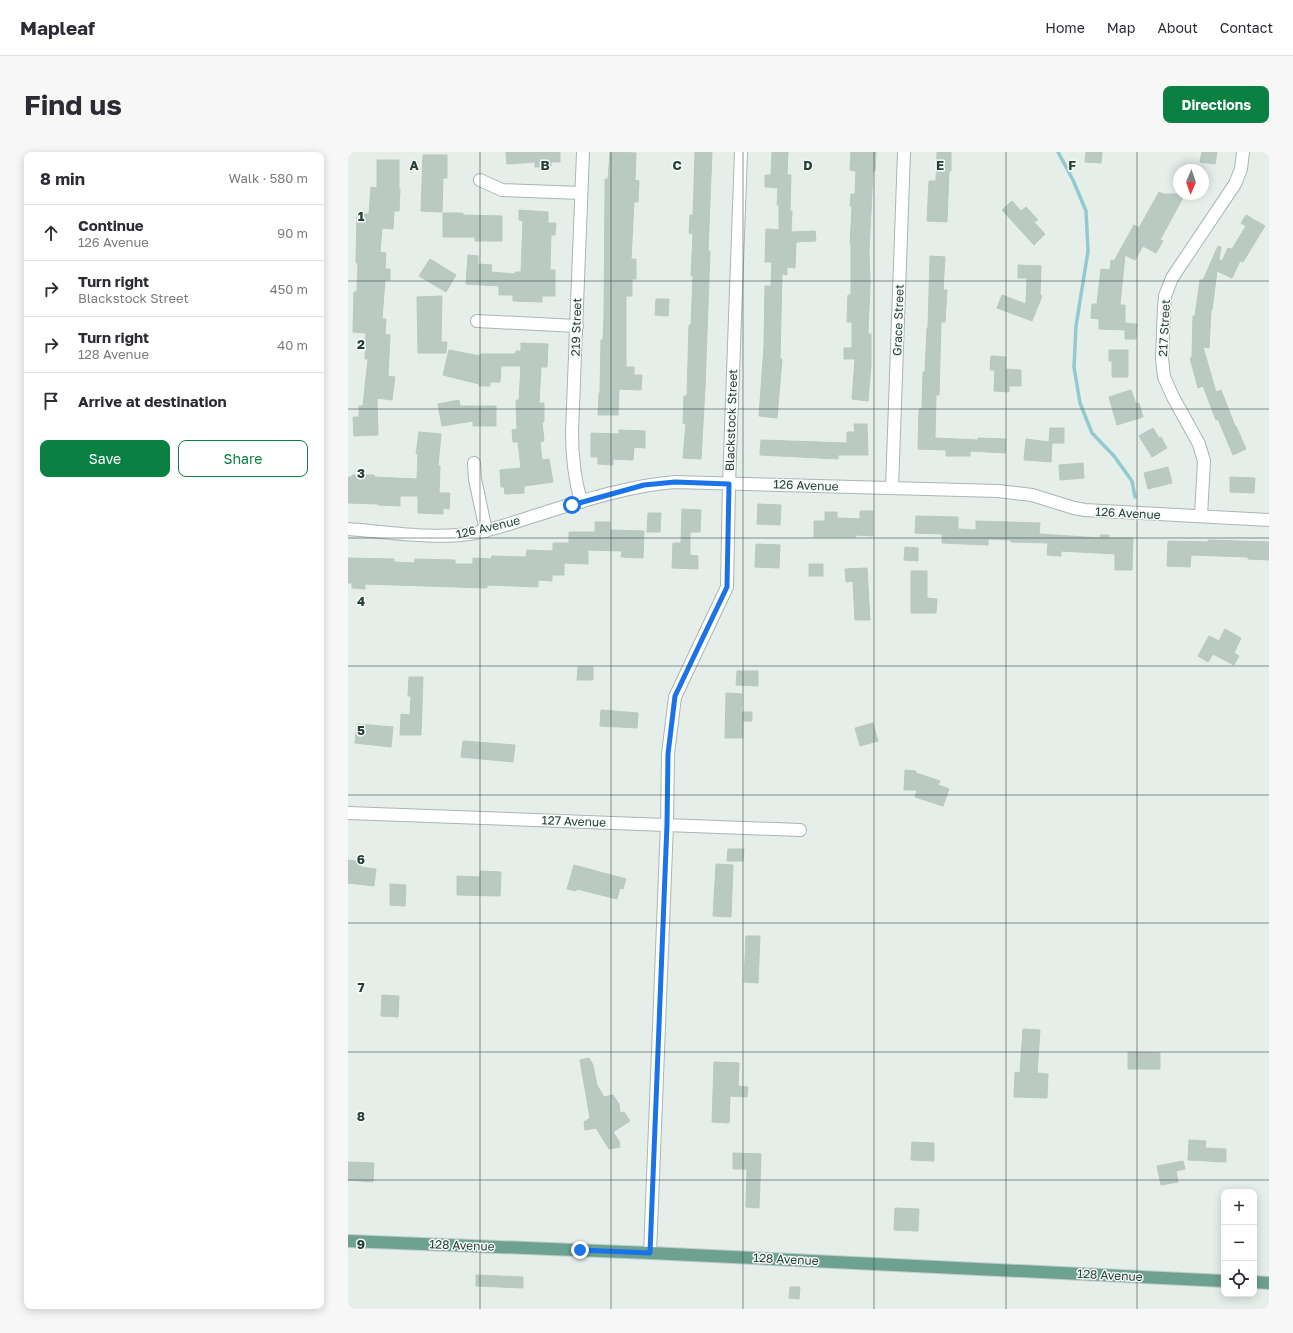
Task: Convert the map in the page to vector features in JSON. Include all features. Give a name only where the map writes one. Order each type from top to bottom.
[{"type":"main road","name":"128 Avenue","points":[[348,1241],[650,1253],[1221,1281]]},
{"type":"main road","points":[[1257,1282],[1269,1283]]},
{"type":"street","name":"219 Street","points":[[581,502],[575,480],[572,449],[583,152]]},
{"type":"street","name":"Blackstock Street","points":[[650,1253],[667,824],[668,754],[675,696],[727,587],[729,484],[741,152]]},
{"type":"street","name":"Grace Street","points":[[892,488],[904,152]]},
{"type":"street","name":"217 Street","points":[[1201,516],[1204,469],[1202,453],[1199,444],[1173,397],[1164,377],[1162,358],[1165,296],[1172,278],[1235,184],[1241,169],[1244,152]]},
{"type":"street","points":[[480,180],[502,190],[581,193]]},
{"type":"street","points":[[477,322],[576,326]]},
{"type":"street","points":[[474,463],[475,479],[486,530]]},
{"type":"street","name":"126 Avenue","points":[[348,529],[453,536],[486,530],[644,485],[675,482],[1019,492],[1032,494],[1074,508],[1085,510],[1269,520]]},
{"type":"street","name":"127 Avenue","points":[[348,813],[800,830]]},
{"type":"building","points":[[506,152],[560,152],[560,162],[551,162],[551,167],[535,167],[535,162],[507,164]]},
{"type":"building","points":[[610,152],[636,153],[635,180],[639,181],[638,202],[634,202],[631,259],[636,259],[636,279],[632,279],[632,296],[626,296],[626,367],[634,367],[634,375],[642,375],[641,390],[619,389],[618,415],[598,415],[601,340],[603,340],[604,316],[605,179],[608,179]]},
{"type":"building","points":[[695,152],[712,152],[708,251],[710,251],[701,459],[683,458],[686,424],[683,423],[684,396],[687,396],[689,325],[691,325],[693,276],[691,276],[693,234],[689,233],[690,215],[693,215]]},
{"type":"building","points":[[772,152],[788,152],[787,175],[791,175],[791,232],[815,231],[816,241],[796,242],[795,268],[787,267],[787,275],[782,274],[780,359],[782,359],[777,418],[759,416],[764,346],[765,286],[771,286],[772,262],[765,262],[766,229],[779,230],[779,205],[777,205],[778,188],[765,187],[765,175],[771,175]]},
{"type":"building","points":[[851,152],[876,152],[875,171],[873,171],[869,251],[870,284],[868,334],[871,334],[871,365],[868,401],[852,399],[855,359],[844,359],[844,348],[852,348],[852,322],[847,322],[848,295],[851,295],[850,243],[852,207],[850,206],[851,194],[855,194],[856,171],[850,170]]},
{"type":"building","points":[[937,152],[951,152],[947,222],[927,221],[929,181],[936,181]]},
{"type":"building","points":[[1086,152],[1102,152],[1101,163],[1085,162]]},
{"type":"building","points":[[1202,152],[1217,152],[1215,164],[1200,162]]},
{"type":"building","points":[[423,155],[447,155],[447,178],[443,178],[442,212],[421,211]]},
{"type":"building","points":[[377,160],[399,160],[399,211],[394,211],[393,229],[382,228],[380,252],[386,253],[385,269],[390,269],[390,280],[385,280],[382,319],[386,319],[385,334],[390,335],[388,376],[395,377],[392,400],[377,398],[378,435],[354,436],[353,417],[359,417],[359,406],[363,406],[368,359],[365,359],[366,333],[353,332],[354,292],[357,292],[358,263],[356,263],[357,214],[369,214],[371,187],[377,188]]},
{"type":"building","points":[[1159,192],[1163,194],[1173,194],[1173,200],[1182,200],[1160,240],[1163,241],[1156,253],[1143,246],[1135,260],[1125,255],[1120,305],[1125,305],[1125,330],[1099,329],[1099,319],[1091,318],[1092,304],[1097,304],[1101,269],[1110,270],[1111,260],[1114,261],[1134,225],[1139,228]]},
{"type":"building","points":[[1012,201],[1021,211],[1026,207],[1038,220],[1034,222],[1045,234],[1034,245],[1002,210]]},
{"type":"building","points":[[519,210],[548,212],[548,223],[556,223],[555,235],[551,235],[550,270],[555,270],[555,296],[542,296],[542,302],[513,301],[513,295],[499,295],[499,286],[466,284],[468,255],[478,256],[478,264],[492,265],[491,272],[515,274],[515,272],[521,272],[523,221],[519,220]]},
{"type":"building","points":[[443,213],[502,216],[502,241],[475,241],[475,237],[443,237]]},
{"type":"building","points":[[1246,215],[1265,226],[1243,262],[1240,261],[1232,278],[1217,271],[1212,310],[1211,309],[1209,348],[1203,347],[1216,392],[1221,390],[1246,449],[1233,455],[1218,419],[1216,420],[1203,386],[1198,388],[1190,358],[1192,358],[1193,316],[1195,316],[1200,280],[1203,280],[1218,246],[1221,247],[1219,260],[1222,261],[1228,248],[1232,249],[1246,226],[1241,223]]},
{"type":"building","points":[[930,256],[945,257],[943,290],[947,290],[945,322],[941,322],[939,395],[936,395],[935,438],[978,440],[978,438],[1006,439],[1005,453],[970,451],[970,456],[946,456],[946,450],[918,449],[919,409],[922,409],[923,372],[925,372],[928,328]]},
{"type":"building","points":[[430,259],[456,275],[446,292],[419,276]]},
{"type":"building","points":[[1018,265],[1041,266],[1040,295],[1042,296],[1032,321],[997,308],[1002,295],[1026,304],[1027,278],[1018,278]]},
{"type":"building","points":[[442,296],[441,342],[447,342],[446,353],[418,353],[417,297]]},
{"type":"building","points":[[656,299],[669,299],[668,316],[655,315]]},
{"type":"building","points":[[1125,323],[1137,324],[1136,339],[1125,339]]},
{"type":"building","points":[[521,343],[548,344],[547,367],[541,367],[539,403],[544,403],[544,422],[542,422],[544,441],[540,442],[542,460],[549,459],[553,482],[524,486],[524,493],[505,494],[504,487],[501,487],[500,470],[521,468],[518,442],[513,442],[512,430],[517,429],[516,400],[519,400],[521,366],[501,366],[500,382],[490,382],[490,386],[479,386],[479,384],[443,375],[449,350],[480,356],[480,354],[515,354],[516,351],[521,351]]},
{"type":"building","points":[[1109,350],[1128,350],[1128,377],[1112,377],[1112,361],[1109,361]]},
{"type":"building","points":[[991,356],[1006,357],[1005,369],[1021,370],[1021,386],[1009,386],[1009,392],[994,391],[995,370],[990,370]]},
{"type":"building","points":[[1131,390],[1136,404],[1139,403],[1143,417],[1117,425],[1109,397]]},
{"type":"building","points":[[459,400],[460,406],[496,406],[496,426],[473,426],[473,421],[442,426],[438,404]]},
{"type":"building","points":[[854,424],[867,424],[868,455],[838,455],[838,459],[760,455],[761,440],[847,443],[847,432],[855,432]]},
{"type":"building","points":[[1050,428],[1064,428],[1064,443],[1052,443],[1051,462],[1024,460],[1026,439],[1049,442]]},
{"type":"building","points":[[1153,428],[1159,438],[1161,437],[1167,448],[1152,457],[1139,436]]},
{"type":"building","points":[[619,430],[645,431],[645,448],[634,447],[633,460],[613,459],[613,465],[598,464],[598,457],[591,457],[591,433],[619,434]]},
{"type":"building","points":[[419,432],[441,434],[438,466],[440,466],[439,493],[450,493],[449,509],[443,508],[443,514],[418,513],[418,496],[400,496],[400,506],[348,503],[348,477],[352,477],[352,475],[374,475],[374,477],[417,479],[418,454],[416,454]]},
{"type":"building","points":[[1083,463],[1084,478],[1060,480],[1059,465]]},
{"type":"building","points":[[1168,467],[1172,483],[1148,489],[1144,473]]},
{"type":"building","points":[[1230,477],[1255,478],[1254,493],[1230,492]]},
{"type":"building","points":[[758,504],[781,505],[780,525],[757,524]]},
{"type":"building","points":[[682,509],[701,510],[700,532],[690,532],[690,555],[698,556],[698,569],[672,568],[673,543],[681,543]]},
{"type":"building","points":[[860,511],[873,511],[873,536],[856,535],[856,537],[814,537],[814,521],[825,521],[825,512],[837,512],[837,518],[860,519]]},
{"type":"building","points":[[648,513],[661,513],[660,532],[647,532]]},
{"type":"building","points":[[916,516],[958,517],[958,529],[976,530],[976,521],[1040,523],[1039,534],[1100,538],[1100,535],[1109,535],[1109,538],[1133,538],[1132,570],[1115,570],[1115,554],[1061,551],[1061,556],[1047,555],[1048,543],[1011,542],[1011,540],[988,539],[988,545],[942,543],[942,534],[915,533]]},
{"type":"building","points":[[595,522],[610,522],[610,530],[644,531],[643,558],[621,557],[622,551],[588,550],[588,564],[564,563],[564,575],[552,575],[552,581],[538,580],[538,587],[487,585],[487,588],[365,584],[365,589],[352,588],[352,583],[348,583],[348,558],[394,559],[394,562],[414,563],[415,559],[455,560],[455,564],[473,564],[473,558],[491,559],[492,556],[526,557],[527,550],[553,551],[553,543],[569,543],[569,532],[595,532]]},
{"type":"building","points":[[1208,540],[1269,542],[1269,560],[1248,559],[1248,557],[1191,555],[1190,567],[1167,566],[1168,541],[1208,542]]},
{"type":"building","points":[[756,544],[780,545],[779,568],[755,567]]},
{"type":"building","points":[[905,547],[918,548],[918,561],[904,560]]},
{"type":"building","points":[[809,564],[823,564],[823,576],[809,576]]},
{"type":"building","points":[[867,568],[870,620],[855,620],[853,581],[846,582],[845,569]]},
{"type":"building","points":[[911,571],[927,571],[927,598],[937,599],[936,613],[911,613]]},
{"type":"building","points":[[1225,629],[1241,638],[1234,653],[1239,656],[1234,665],[1213,654],[1208,662],[1198,656],[1209,636],[1219,641]]},
{"type":"building","points":[[578,667],[593,667],[593,680],[577,680]]},
{"type":"building","points":[[737,671],[758,671],[758,686],[736,685]]},
{"type":"building","points":[[409,677],[423,677],[421,735],[400,735],[401,714],[410,715],[411,696],[408,696]]},
{"type":"building","points":[[726,693],[742,694],[741,712],[752,712],[752,721],[743,721],[743,738],[725,738]]},
{"type":"building","points":[[601,710],[638,713],[637,728],[600,726]]},
{"type":"building","points":[[873,723],[878,741],[860,746],[855,728]]},
{"type":"building","points":[[357,724],[393,727],[391,747],[355,743]]},
{"type":"building","points":[[463,741],[515,745],[513,762],[461,757]]},
{"type":"building","points":[[905,770],[916,771],[916,773],[940,781],[938,785],[949,789],[943,806],[915,797],[917,790],[904,790]]},
{"type":"building","points":[[728,849],[744,849],[743,861],[727,861]]},
{"type":"building","points":[[348,860],[362,862],[361,867],[376,869],[374,886],[348,883]]},
{"type":"building","points":[[716,864],[733,865],[731,917],[713,916]]},
{"type":"building","points":[[574,865],[626,879],[623,889],[620,888],[617,899],[577,889],[576,891],[567,889]]},
{"type":"building","points":[[480,871],[501,872],[500,896],[457,895],[457,876],[480,877]]},
{"type":"building","points":[[390,884],[406,885],[405,906],[390,905]]},
{"type":"building","points":[[746,936],[760,936],[758,983],[744,982]]},
{"type":"building","points":[[382,995],[399,996],[398,1017],[381,1016]]},
{"type":"building","points":[[1023,1029],[1040,1030],[1037,1073],[1048,1074],[1047,1098],[1014,1097],[1015,1072],[1020,1073]]},
{"type":"building","points":[[1128,1052],[1160,1053],[1160,1069],[1128,1069]]},
{"type":"building","points":[[589,1058],[593,1065],[597,1085],[604,1097],[613,1095],[619,1104],[620,1113],[624,1112],[630,1121],[613,1132],[619,1141],[620,1147],[609,1149],[596,1128],[585,1130],[584,1122],[590,1118],[580,1060]]},
{"type":"building","points":[[714,1062],[739,1063],[738,1086],[748,1087],[747,1097],[730,1096],[729,1123],[712,1122]]},
{"type":"building","points":[[1189,1140],[1206,1141],[1205,1148],[1226,1149],[1226,1162],[1188,1160]]},
{"type":"building","points":[[912,1142],[934,1143],[934,1161],[911,1160]]},
{"type":"building","points":[[733,1153],[761,1154],[759,1208],[746,1207],[747,1169],[733,1169]]},
{"type":"building","points":[[1183,1161],[1185,1169],[1176,1171],[1178,1182],[1161,1185],[1157,1166]]},
{"type":"building","points":[[348,1162],[374,1163],[373,1182],[348,1180]]},
{"type":"building","points":[[895,1208],[919,1209],[918,1231],[894,1230]]},
{"type":"building","points":[[476,1275],[523,1277],[523,1288],[476,1286]]},
{"type":"building","points":[[790,1287],[800,1287],[799,1299],[789,1298]]},
{"type":"waterway","points":[[1058,152],[1073,180],[1086,211],[1088,251],[1076,326],[1074,367],[1080,403],[1092,433],[1114,456],[1132,481],[1135,497]]},
{"type":"route","points":[[572,505],[644,485],[675,482],[729,484],[727,587],[675,696],[668,754],[667,824],[650,1253],[580,1250]]}]
